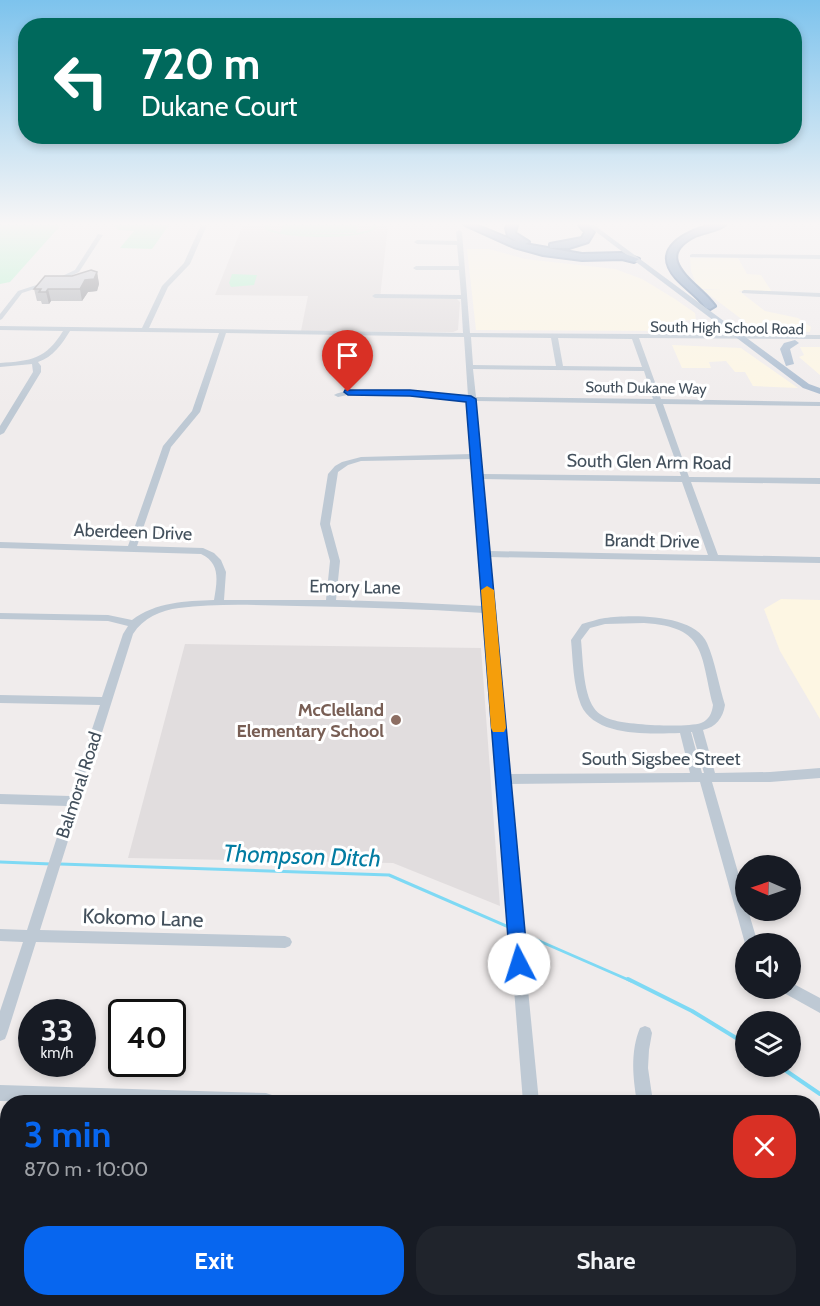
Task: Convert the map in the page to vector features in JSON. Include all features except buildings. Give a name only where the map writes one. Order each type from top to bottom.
[{"type":"highway","points":[[692,286],[705,297],[710,306]]},
{"type":"main road","points":[[669,286],[674,293],[718,328],[718,332],[713,336]]},
{"type":"main road","points":[[671,286],[738,336],[760,343],[820,391]]},
{"type":"main road","points":[[681,286],[710,306],[806,386],[820,391]]},
{"type":"main road","points":[[789,364],[785,348],[795,343]]},
{"type":"street","points":[[0,318],[20,292],[39,286]]},
{"type":"street","points":[[145,329],[166,286]]},
{"type":"street","points":[[463,286],[502,779],[530,1095]]},
{"type":"street","points":[[744,292],[820,295]]},
{"type":"street","points":[[375,296],[463,297]]},
{"type":"street","name":"South High School Road","points":[[0,328],[466,336],[738,336]]},
{"type":"street","points":[[0,365],[34,361],[50,353],[56,349],[65,329]]},
{"type":"street","points":[[132,547],[167,446],[196,412],[223,332]]},
{"type":"street","points":[[554,336],[560,368]]},
{"type":"street","points":[[635,337],[714,558]]},
{"type":"street","name":"South High School Road","points":[[635,337],[641,340],[820,337]]},
{"type":"street","name":"South High School Road","points":[[760,343],[820,343]]},
{"type":"street","points":[[0,433],[37,372],[34,361]]},
{"type":"street","points":[[469,367],[646,369]]},
{"type":"street","name":"South Dukane Way","points":[[338,395],[350,392],[410,393],[471,399],[820,404]]},
{"type":"street","points":[[331,603],[335,561],[325,524],[332,474],[339,466],[354,460],[476,456]]},
{"type":"street","name":"South Glen Arm Road","points":[[478,476],[820,482]]},
{"type":"street","name":"Aberdeen Drive","points":[[0,545],[194,549],[215,557],[222,570],[219,603]]},
{"type":"street","name":"Brandt Drive","points":[[484,554],[820,560]]},
{"type":"street","points":[[0,616],[108,618],[134,624],[147,614],[167,607],[219,603]]},
{"type":"street","name":"Emory Lane","points":[[219,603],[331,603],[489,610]]},
{"type":"street","points":[[609,621],[665,622],[686,628],[697,635],[702,642],[719,705],[716,717],[710,723],[697,728],[623,727],[610,724],[596,716],[585,701],[577,636],[584,628],[595,623],[609,621]]},
{"type":"street","name":"Balmoral Road","points":[[0,1034],[106,701],[128,634],[134,624]]},
{"type":"street","points":[[0,699],[106,701]]},
{"type":"street","points":[[684,728],[704,778],[748,933]]},
{"type":"street","points":[[697,728],[704,778]]},
{"type":"street","name":"South Sigsbee Street","points":[[502,779],[777,777],[820,773]]},
{"type":"street","points":[[0,799],[75,801]]},
{"type":"street","name":"Kokomo Lane","points":[[0,935],[285,942]]},
{"type":"street","points":[[801,995],[820,1006]]},
{"type":"street","points":[[644,1095],[640,1064],[641,1044],[645,1033]]},
{"type":"street","points":[[0,1093],[66,1095]]},
{"type":"shaded area","points":[[219,286],[381,286],[380,298],[457,299],[460,302],[458,330],[453,332],[301,331],[308,296],[215,295]]},
{"type":"shaded area","points":[[471,286],[653,286],[695,313],[696,320],[676,321],[679,331],[476,330]]},
{"type":"shaded area","points":[[699,286],[768,286],[772,292],[739,291],[765,311],[798,318],[811,327],[810,332],[777,331],[752,327],[703,290],[722,289],[702,289]]},
{"type":"shaded area","points":[[672,345],[741,348],[798,388],[753,386],[745,372],[735,372],[726,361],[709,362],[711,368],[682,368]]},
{"type":"shaded area","points":[[800,347],[820,347],[820,375],[799,357],[804,355]]},
{"type":"shaded area","points":[[781,599],[820,600],[820,719],[780,651],[764,609]]},
{"type":"shaded area","points":[[185,644],[481,648],[500,906],[393,863],[128,858]]},
{"type":"waterway","name":"Thompson Ditch","points":[[0,862],[51,864]]},
{"type":"waterway","name":"Thompson Ditch","points":[[60,864],[389,875],[511,928]]},
{"type":"waterway","name":"Thompson Ditch","points":[[521,933],[631,981]]},
{"type":"waterway","name":"Thompson Ditch","points":[[628,979],[692,1011],[735,1037]]},
{"type":"waterway","name":"Thompson Ditch","points":[[795,1077],[820,1094]]},
{"type":"slow traffic","points":[[487,590],[498,728]]},
{"type":"place","name":"McClelland Elementary School","points":[[396,720]]},
{"type":"route","points":[[348,392],[410,393],[471,399],[519,964]]}]
